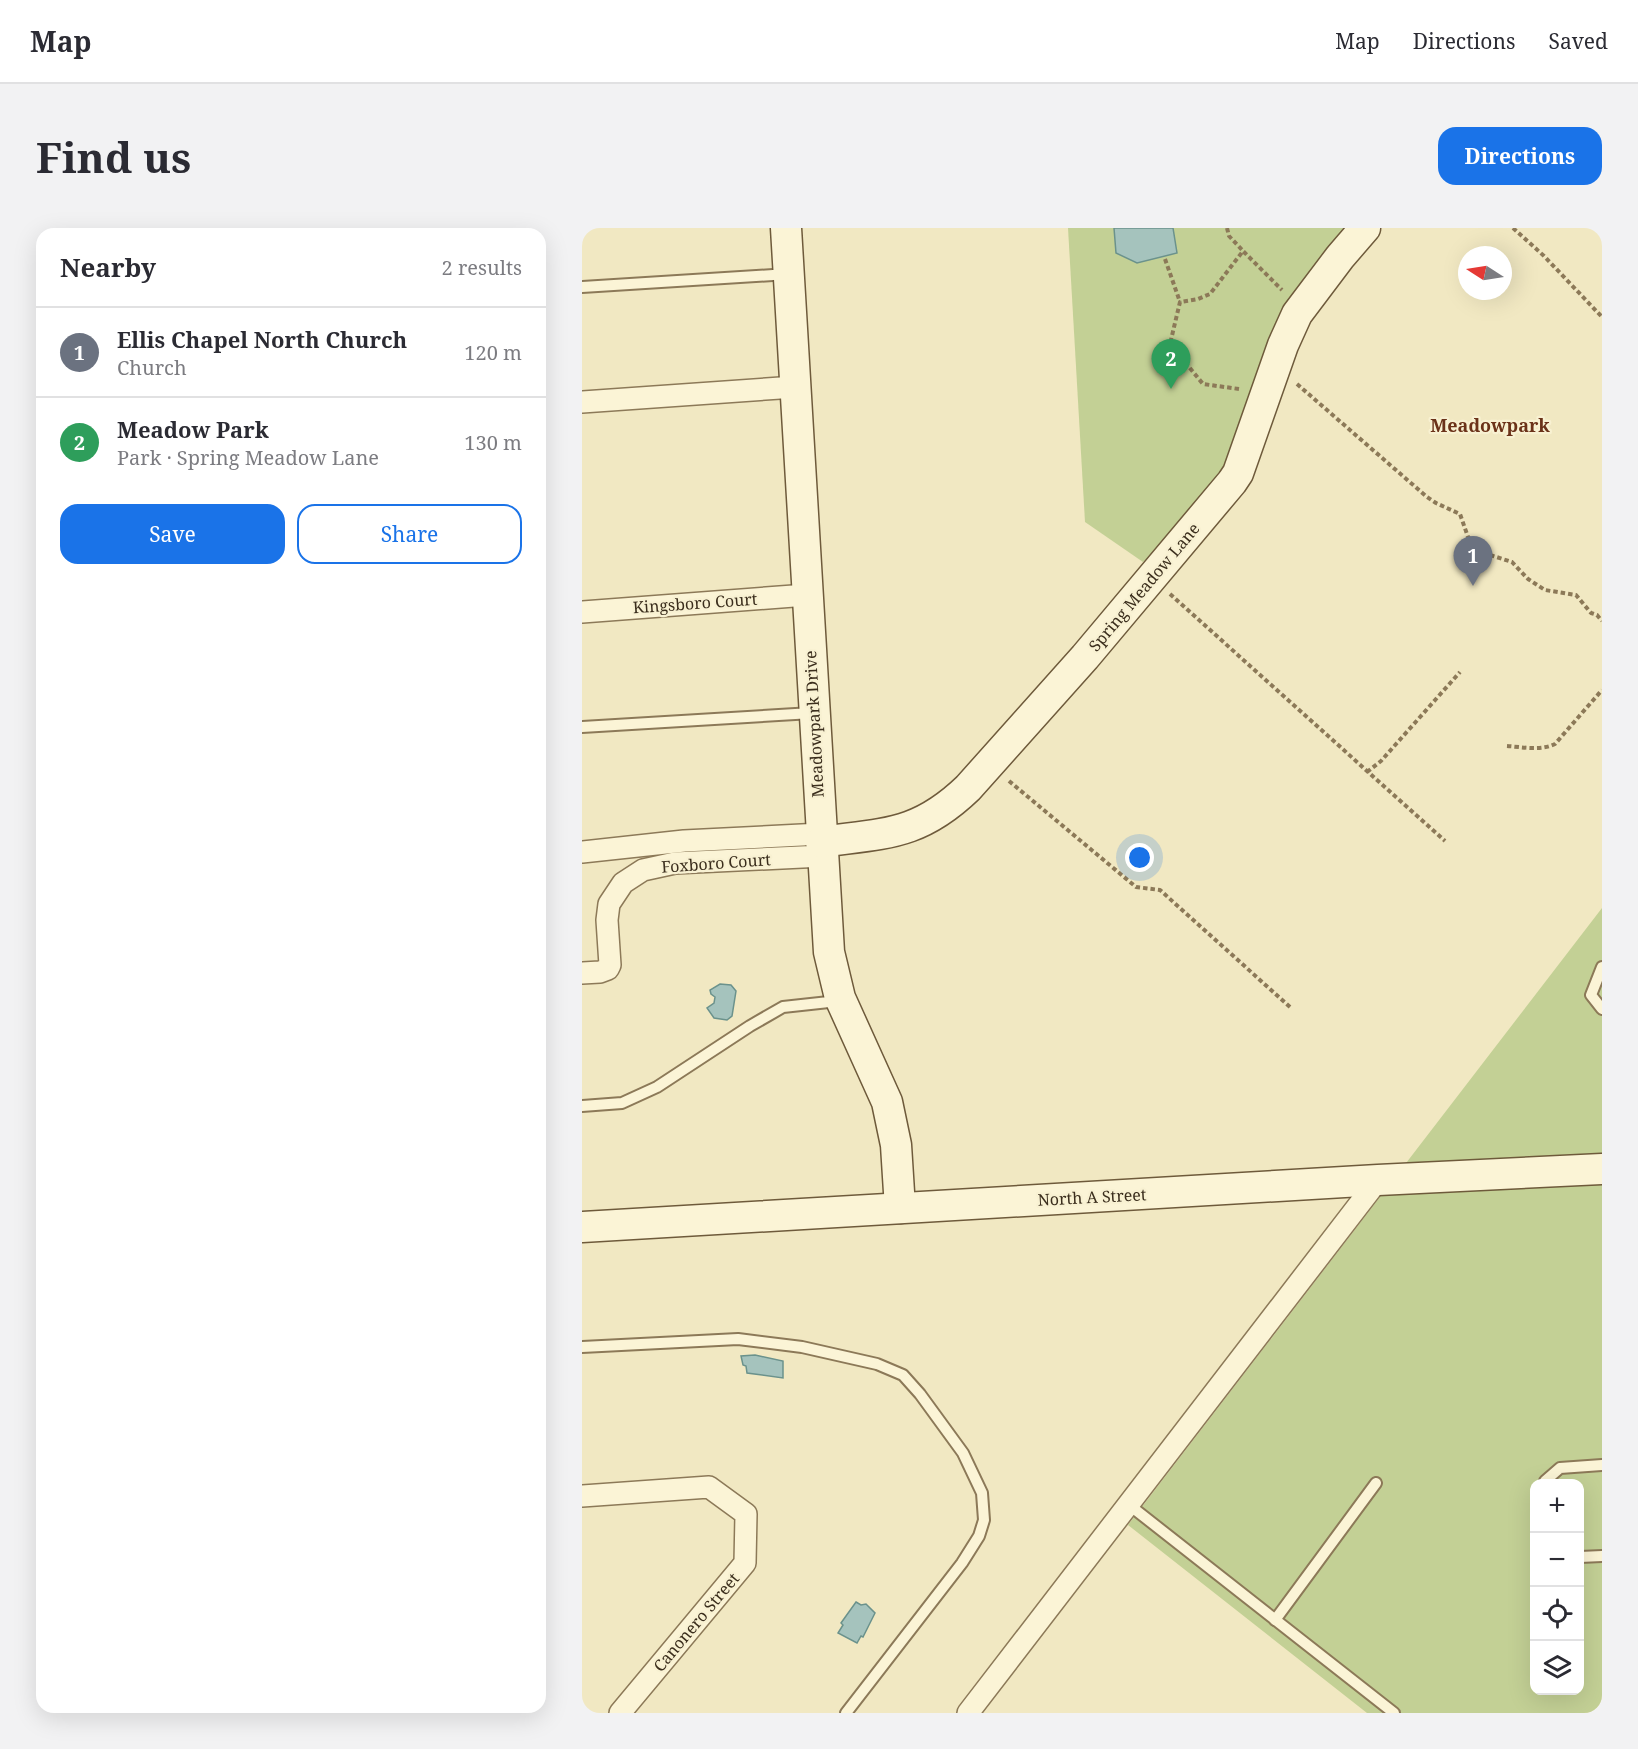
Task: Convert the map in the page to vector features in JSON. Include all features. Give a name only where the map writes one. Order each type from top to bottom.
[{"type":"street","name":"Meadowpark Drive","points":[[786,228],[829,952],[842,1001],[887,1102],[896,1145],[900,1208]]},
{"type":"street","name":"Spring Meadow Lane","points":[[822,844],[890,834],[912,828],[948,807],[990,764],[1079,664],[1235,478],[1282,345],[1302,307],[1340,256],[1365,228]]},
{"type":"street","points":[[582,402],[795,387]]},
{"type":"street","name":"Kingsboro Court","points":[[582,612],[807,595]]},
{"type":"street","name":"Foxboro Court","points":[[582,852],[684,841],[822,844]]},
{"type":"street","name":"Foxboro Court","points":[[582,973],[608,969],[609,904],[631,876],[643,870],[675,863],[822,844]]},
{"type":"street","points":[[635,846],[643,870]]},
{"type":"street","name":"North A Street","points":[[582,1227],[1602,1169]]},
{"type":"street","points":[[968,1713],[1378,1180]]},
{"type":"street","name":"Canonero Street","points":[[582,1496],[709,1487],[746,1514],[745,1563],[620,1713]]},
{"type":"lane","points":[[582,287],[788,274]]},
{"type":"lane","points":[[582,727],[814,713]]},
{"type":"lane","points":[[1602,967],[1591,995],[1602,1010]]},
{"type":"lane","points":[[582,1106],[622,1103],[657,1087],[783,1007],[842,1001]]},
{"type":"lane","points":[[582,1347],[738,1340],[802,1347],[877,1364],[903,1374],[957,1444],[982,1493],[984,1520],[979,1536],[963,1563],[846,1713]]},
{"type":"lane","points":[[1547,1479],[1560,1468],[1602,1465]]},
{"type":"lane","points":[[1275,1620],[1376,1483]]},
{"type":"lane","points":[[1128,1504],[1394,1713]]},
{"type":"lane","points":[[1584,1557],[1602,1556]]},
{"type":"path","points":[[1227,228],[1230,236],[1242,251],[1273,283],[1302,307]]},
{"type":"path","points":[[1513,228],[1577,288],[1602,316]]},
{"type":"path","points":[[1180,302],[1210,294],[1242,251]]},
{"type":"path","points":[[1165,259],[1180,302],[1170,344],[1203,384],[1247,390],[1264,400]]},
{"type":"path","points":[[1276,366],[1436,503],[1460,514],[1468,537],[1487,554],[1512,562],[1528,579],[1545,590],[1576,595],[1591,613],[1602,621]]},
{"type":"path","points":[[1152,578],[1445,842]]},
{"type":"path","points":[[1367,772],[1381,762],[1460,672]]},
{"type":"path","points":[[1507,746],[1538,748],[1555,744],[1602,690]]},
{"type":"path","points":[[990,764],[1136,887],[1160,890],[1290,1007]]},
{"type":"green space","points":[[1068,228],[1354,228],[1235,478],[1143,562],[1085,522]]},
{"type":"green space","points":[[1602,908],[1602,1713],[1367,1713],[1128,1525]]},
{"type":"water","points":[[1114,228],[1173,228],[1177,253],[1137,263],[1116,253]]},
{"type":"water","points":[[720,984],[731,985],[736,991],[732,1016],[727,1020],[714,1018],[707,1008],[714,1003],[715,997],[710,990]]},
{"type":"water","points":[[755,1355],[783,1361],[783,1378],[747,1373],[741,1356]]},
{"type":"water","points":[[856,1602],[861,1605],[866,1604],[875,1613],[863,1637],[861,1636],[857,1643],[838,1633],[843,1625],[841,1623]]},
{"type":"place","name":"Meadow Park","points":[[1171,389]]},
{"type":"place","name":"Ellis Chapel North Church","points":[[1473,586]]},
{"type":"district","name":"Meadowpark","points":[[1490,426]]}]
